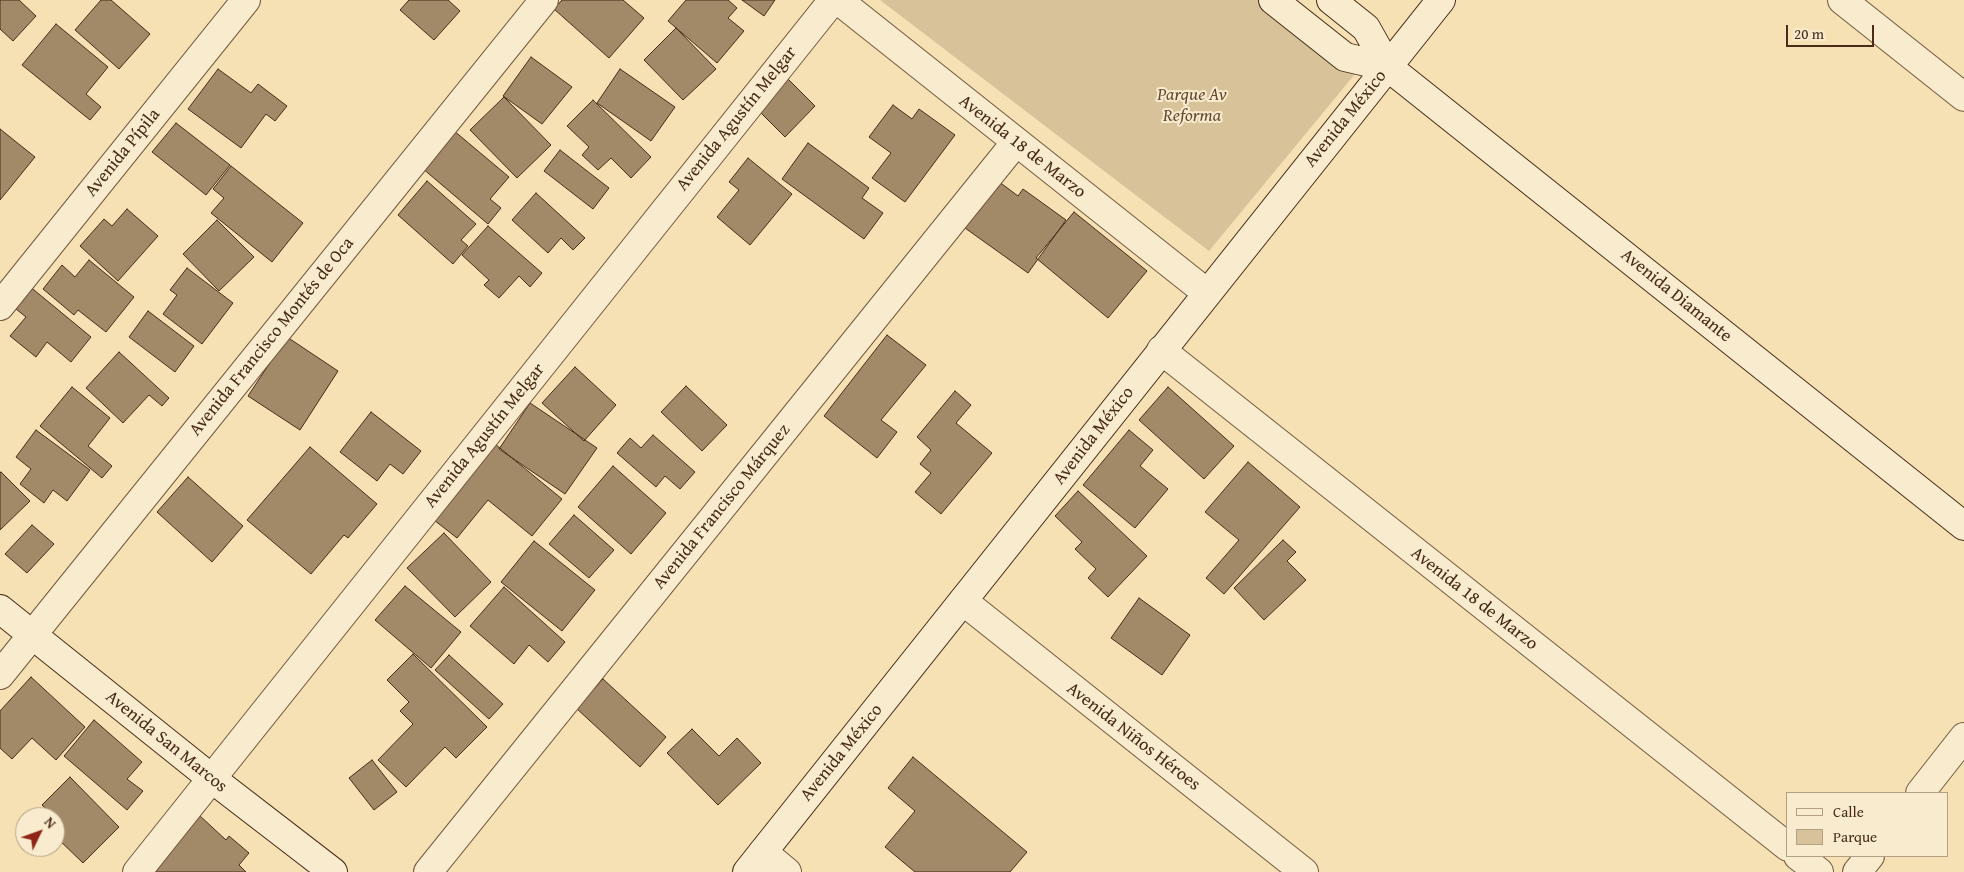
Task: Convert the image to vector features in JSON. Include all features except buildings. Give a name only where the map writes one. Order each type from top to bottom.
[{"type":"street","name":"Avenida Pípila","points":[[0,306],[246,0]]},
{"type":"street","name":"Avenida Francisco Montés de Oca","points":[[0,675],[544,0]]},
{"type":"street","name":"Avenida Agustín Melgar","points":[[137,872],[832,0]]},
{"type":"street","name":"Avenida 18 de Marzo","points":[[838,0],[1207,293]]},
{"type":"street","name":"Avenida Diamante","points":[[1274,0],[1345,57],[1388,67]]},
{"type":"street","name":"Avenida Diamante","points":[[1331,0],[1366,28],[1388,67],[1964,526]]},
{"type":"street","name":"Avenida México","points":[[755,862],[1441,0]]},
{"type":"street","points":[[1842,0],[1964,97]]},
{"type":"street","name":"Avenida Francisco Márquez","points":[[428,872],[1016,142]]},
{"type":"street","name":"Avenida 18 de Marzo","points":[[1161,350],[1786,846]]},
{"type":"street","name":"Avenida Niños Héroes","points":[[963,601],[1304,872]]},
{"type":"street","name":"Avenida San Marcos","points":[[0,609],[211,778],[333,872]]},
{"type":"street","points":[[1921,792],[1964,737]]},
{"type":"street","points":[[1799,857],[1819,872]]},
{"type":"street","points":[[1857,872],[1869,857]]},
{"type":"street","points":[[755,862],[788,872]]},
{"type":"green space","name":"Parque Av Reforma","points":[[880,0],[1258,0],[1355,74],[1209,251]]}]
